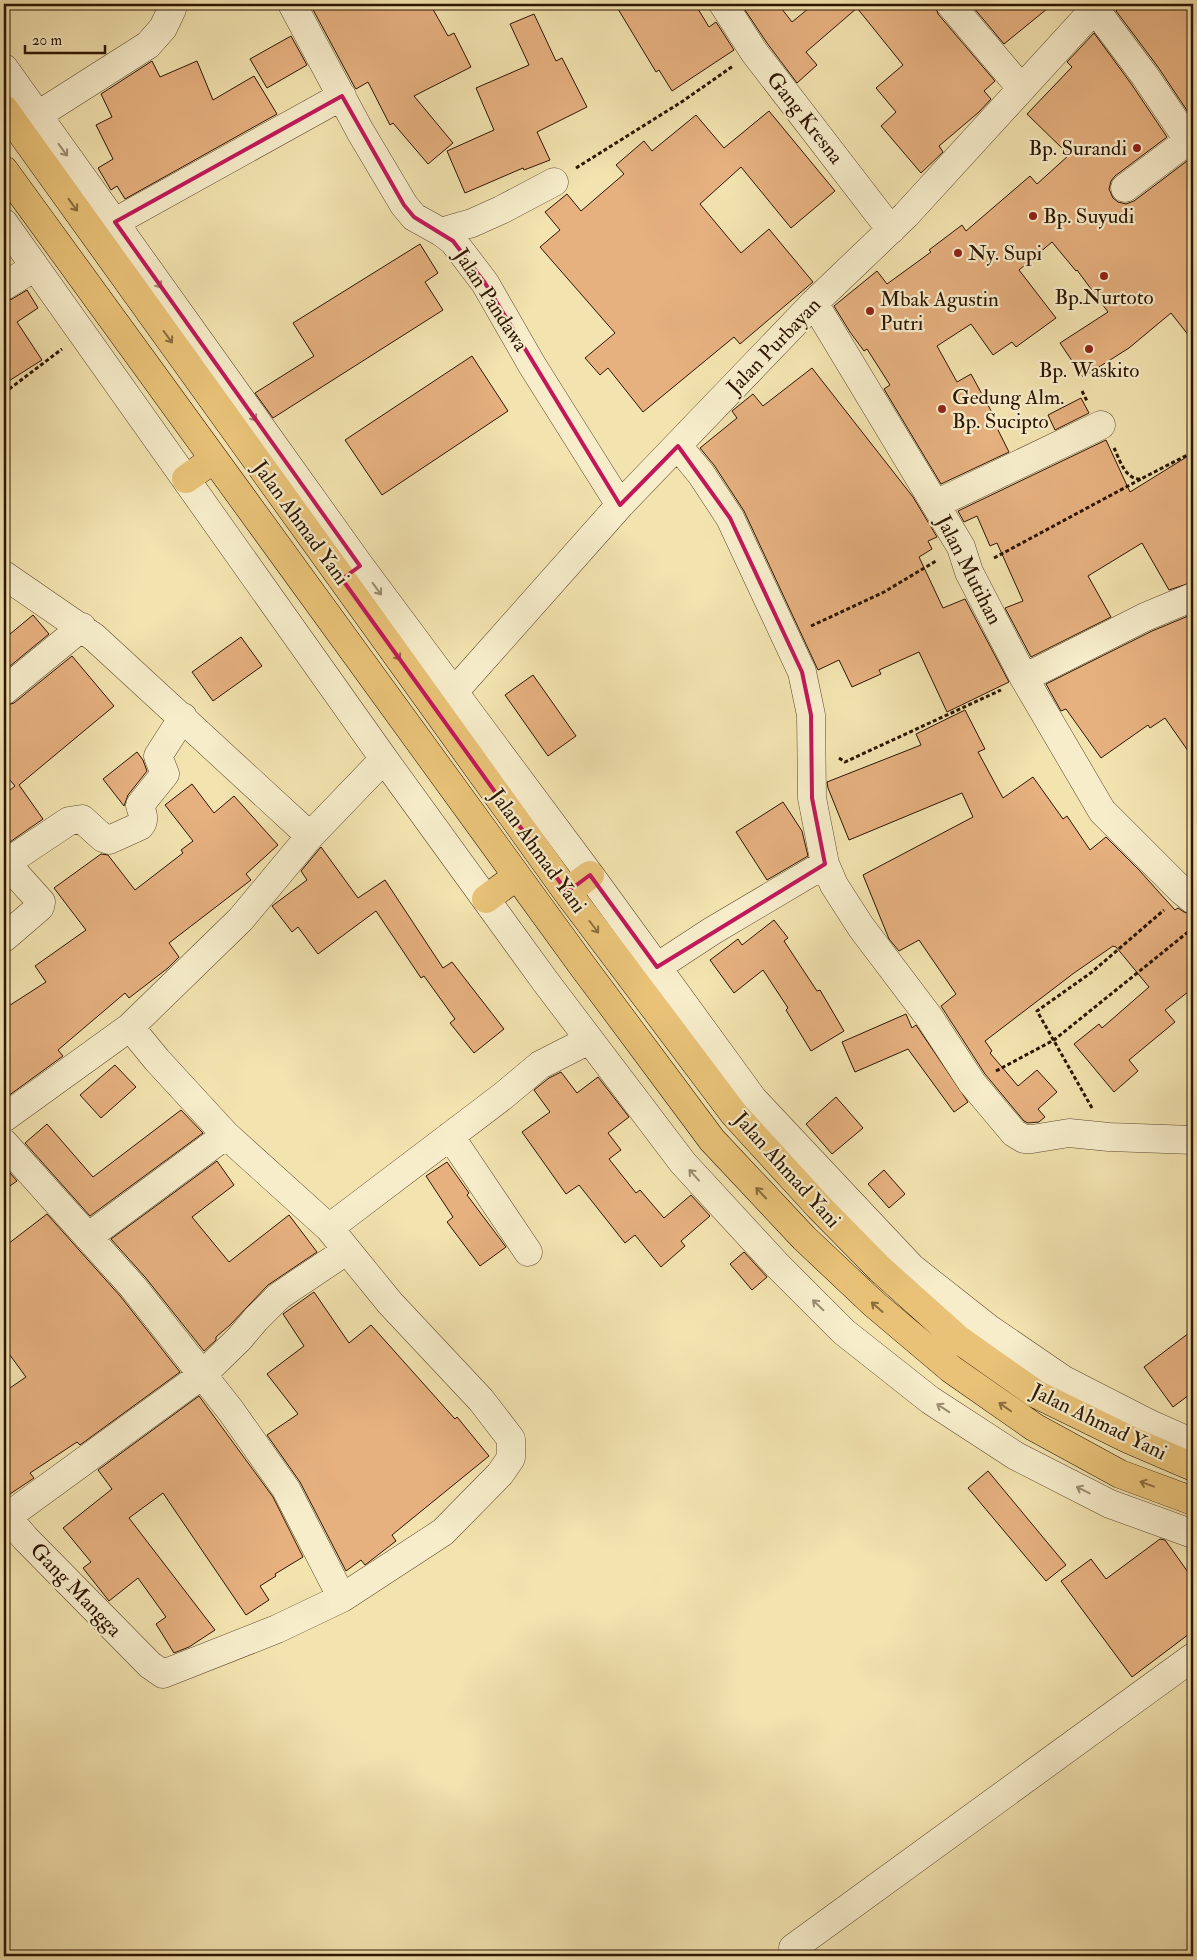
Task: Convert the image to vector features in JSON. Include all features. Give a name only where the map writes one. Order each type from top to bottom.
[{"type":"highway","name":"Jalan Ahmad Yani","points":[[4,109],[351,573],[567,892],[734,1114],[819,1207],[880,1269],[958,1339],[1036,1394],[1130,1440],[1193,1467]]},
{"type":"highway","name":"Jalan Ahmad Yani","points":[[4,170],[517,876],[712,1140],[804,1238],[874,1304],[951,1369],[1034,1427],[1120,1474],[1193,1501]]},
{"type":"highway","points":[[186,479],[214,459]]},
{"type":"highway","points":[[567,892],[590,875]]},
{"type":"highway","points":[[486,899],[517,876]]},
{"type":"street","points":[[38,116],[148,45],[163,28],[172,9],[172,4]]},
{"type":"street","name":"Jalan Pandawa","points":[[292,4],[404,205],[414,217],[453,241],[485,283],[532,365],[620,505]]},
{"type":"street","name":"Gang Kresna","points":[[722,4],[754,52],[891,230]]},
{"type":"street","points":[[950,4],[1021,88]]},
{"type":"street","points":[[1097,6],[1191,144],[1125,188]]},
{"type":"street","name":"Jalan Purbayan","points":[[454,693],[620,505],[814,303],[891,230],[1097,6]]},
{"type":"street","points":[[4,68],[115,222],[351,573],[454,693],[590,875],[753,1099],[912,1268],[988,1328],[1064,1380],[1148,1423],[1193,1443]]},
{"type":"street","points":[[115,222],[342,96]]},
{"type":"street","points":[[440,232],[472,223],[554,182]]},
{"type":"street","points":[[4,222],[384,758],[590,1040],[683,1163],[776,1265],[844,1332],[930,1400],[1016,1456],[1110,1504],[1193,1534]]},
{"type":"street","points":[[4,286],[35,267]]},
{"type":"street","name":"Jalan Mutihan","points":[[814,303],[936,504],[1024,678],[1102,811],[1187,896]]},
{"type":"street","points":[[936,504],[1101,425]]},
{"type":"street","points":[[678,446],[701,474],[730,518],[802,672],[810,706],[812,798],[825,864],[834,885],[861,926],[929,1018],[972,1082],[1014,1134],[1024,1139],[1032,1140],[1069,1132],[1109,1137],[1193,1140]]},
{"type":"street","points":[[4,575],[82,627],[183,717],[310,836]]},
{"type":"street","points":[[1024,678],[1145,617],[1193,597]]},
{"type":"street","points":[[4,691],[82,627]]},
{"type":"street","points":[[4,938],[40,907],[41,902],[5,861],[68,821],[78,818],[82,818],[103,838],[109,840],[140,826],[144,818],[140,806],[165,774],[158,756],[183,717]]},
{"type":"street","points":[[4,1118],[130,1027],[241,919],[310,836],[384,758]]},
{"type":"street","points":[[657,967],[712,931],[825,864]]},
{"type":"street","points":[[4,1143],[133,1287],[232,1411],[286,1488],[342,1598],[443,1532],[500,1474],[511,1458],[511,1439],[481,1400],[396,1309],[346,1251],[329,1228],[226,1135],[157,1060],[130,1027]]},
{"type":"street","points":[[329,1228],[503,1096],[540,1065],[590,1040]]},
{"type":"street","points":[[88,1237],[226,1135]]},
{"type":"street","points":[[450,1136],[528,1252]]},
{"type":"street","points":[[5,1515],[202,1375],[279,1296],[346,1251]]},
{"type":"street","name":"Gang Mangga","points":[[5,1515],[25,1538],[150,1665],[163,1674],[277,1629],[342,1598]]},
{"type":"street","points":[[793,1948],[1193,1657]]},
{"type":"path","points":[[554,182],[683,101],[754,52]]},
{"type":"path","points":[[4,393],[82,333]]},
{"type":"path","points":[[1082,391],[1128,476],[1134,480],[1141,479]]},
{"type":"path","points":[[786,638],[884,592],[1055,524],[1193,452]]},
{"type":"path","points":[[837,756],[845,762],[975,703],[1024,678]]},
{"type":"path","points":[[1109,1137],[1037,1011],[1092,972],[1169,905],[1187,896]]},
{"type":"path","points":[[972,1082],[1054,1040],[1193,928]]},
{"type":"highlighted area","points":[[342,96],[404,205],[414,217],[453,241],[485,283],[620,505],[678,446],[730,518],[802,672],[811,715],[812,798],[825,864],[657,967],[590,875],[567,892],[342,579],[360,566],[115,222]]},
{"type":"building","points":[[310,4],[430,4],[448,36],[454,33],[471,67],[414,96],[453,143],[428,164],[393,123],[390,125],[368,82],[356,89]]},
{"type":"building","points":[[615,4],[695,4],[709,27],[716,22],[734,50],[672,91],[659,70],[656,72]]},
{"type":"building","points":[[741,4],[778,4],[792,22],[814,4],[935,4],[938,14],[995,81],[984,91],[991,99],[979,112],[939,146],[943,152],[921,173],[881,126],[896,112],[876,88],[903,65],[857,8],[806,52],[817,65],[797,83]]},
{"type":"building","points":[[976,4],[1053,4],[1004,44],[973,7]]},
{"type":"building","points":[[1123,4],[1185,4],[1193,14],[1192,118],[1158,67],[1116,11]]},
{"type":"building","points":[[534,14],[556,61],[562,58],[587,107],[537,132],[550,160],[524,170],[523,168],[465,193],[447,151],[494,130],[476,88],[529,65],[510,24]]},
{"type":"building","points":[[1094,33],[1167,137],[1115,176],[1111,181],[1109,189],[1113,198],[1118,202],[1126,204],[1134,201],[1187,161],[1193,164],[1193,341],[1171,313],[1129,348],[1083,377],[1060,343],[1108,312],[1077,270],[1052,242],[1019,270],[1056,318],[1016,347],[1012,342],[993,355],[971,324],[937,346],[957,382],[971,374],[1001,429],[998,430],[1009,452],[941,484],[884,389],[890,385],[867,349],[864,351],[834,306],[877,271],[887,284],[931,252],[929,250],[962,225],[966,231],[1030,176],[1037,184],[1069,155],[1027,114],[1072,67],[1067,62]]},
{"type":"building","points":[[291,36],[307,65],[267,88],[250,59]]},
{"type":"building","points":[[152,61],[160,77],[197,61],[213,100],[254,76],[277,114],[125,199],[117,186],[111,190],[98,168],[113,159],[96,125],[112,117],[101,94]]},
{"type":"building","points":[[769,111],[835,191],[791,228],[741,167],[700,204],[741,253],[769,229],[813,282],[740,344],[734,337],[643,412],[608,368],[600,375],[585,358],[615,333],[540,247],[560,230],[545,212],[567,194],[581,211],[624,174],[616,165],[644,141],[652,151],[696,115],[724,148]]},
{"type":"building","points":[[420,244],[438,273],[425,282],[443,310],[273,418],[255,393],[314,356],[293,323]]},
{"type":"building","points":[[27,290],[38,308],[17,322],[42,360],[4,384],[4,302]]},
{"type":"building","points":[[472,356],[508,411],[382,495],[345,440]]},
{"type":"building","points":[[812,368],[913,497],[937,537],[928,541],[932,549],[919,557],[943,608],[965,599],[1009,682],[947,712],[919,652],[879,670],[881,674],[852,687],[839,660],[818,670],[744,511],[714,465],[700,448],[737,418],[732,411],[753,394],[763,406]]},
{"type":"building","points":[[1081,398],[1089,413],[1055,430],[1048,415]]},
{"type":"building","points":[[1106,440],[1130,492],[1193,453],[1193,582],[1169,590],[1142,543],[1088,576],[1111,617],[1031,657],[1005,608],[1023,601],[997,543],[990,546],[977,516],[964,522],[958,511]]},
{"type":"building","points":[[1193,614],[1193,758],[1165,718],[1150,728],[1148,725],[1101,758],[1066,709],[1061,711],[1046,684],[1152,631]]},
{"type":"building","points":[[33,615],[49,634],[4,671],[4,639]]},
{"type":"building","points":[[241,637],[262,666],[213,701],[192,672]]},
{"type":"building","points":[[72,656],[114,706],[19,785],[43,819],[7,844],[4,844],[4,795],[15,786],[4,773],[4,706],[14,703]]},
{"type":"building","points":[[533,675],[576,736],[548,756],[505,695]]},
{"type":"building","points":[[965,710],[985,749],[978,752],[1003,798],[1033,777],[1063,819],[1067,816],[1090,850],[1106,837],[1175,910],[1178,908],[1193,915],[1193,988],[1165,1010],[1175,1022],[1129,1060],[1138,1071],[1114,1092],[1074,1044],[1099,1024],[1102,1028],[1149,987],[1116,947],[1113,946],[1074,973],[985,1041],[992,1051],[990,1053],[1018,1086],[1037,1070],[1057,1092],[1038,1109],[1045,1117],[1039,1122],[1028,1123],[1024,1121],[985,1074],[941,1006],[956,994],[919,940],[899,951],[889,939],[863,875],[973,817],[962,793],[849,840],[828,788],[827,782],[921,745],[916,734]]},
{"type":"building","points":[[137,752],[143,760],[147,771],[128,795],[124,806],[103,779]]},
{"type":"building","points":[[192,784],[214,813],[234,796],[278,845],[246,874],[251,880],[169,943],[179,957],[168,968],[129,998],[125,993],[58,1050],[63,1056],[4,1099],[4,1009],[46,982],[35,966],[86,930],[54,888],[101,854],[108,855],[135,890],[183,853],[181,850],[193,841],[165,805]]},
{"type":"building","points":[[783,802],[802,831],[808,856],[767,880],[736,832]]},
{"type":"building","points":[[321,847],[358,898],[385,880],[443,968],[452,962],[504,1029],[474,1053],[450,1023],[455,1019],[424,976],[421,978],[376,911],[318,954],[298,927],[292,932],[272,906],[307,880],[301,871]]},
{"type":"building","points":[[774,920],[788,938],[784,941],[817,991],[820,990],[844,1031],[811,1051],[786,1010],[788,1008],[763,970],[734,993],[710,960],[738,939],[742,945]]},
{"type":"building","points":[[906,1014],[912,1028],[916,1025],[968,1102],[954,1112],[908,1049],[855,1072],[842,1042]]},
{"type":"building","points":[[115,1065],[136,1087],[101,1118],[80,1095]]},
{"type":"building","points":[[561,1072],[577,1093],[598,1077],[629,1117],[608,1133],[621,1150],[609,1159],[636,1193],[640,1190],[664,1218],[691,1195],[710,1216],[681,1241],[685,1246],[661,1267],[635,1235],[625,1243],[579,1185],[566,1194],[522,1132],[550,1112],[534,1090],[549,1078]]},
{"type":"building","points":[[836,1097],[863,1128],[832,1154],[806,1124]]},
{"type":"building","points":[[181,1110],[203,1133],[90,1216],[25,1143],[47,1124],[93,1177]]},
{"type":"building","points":[[217,1161],[234,1185],[192,1217],[229,1262],[289,1215],[317,1252],[268,1285],[204,1351],[145,1277],[111,1239]]},
{"type":"building","points":[[447,1162],[469,1193],[467,1195],[506,1247],[480,1266],[447,1222],[453,1217],[426,1176]]},
{"type":"building","points":[[4,1166],[17,1181],[4,1190]]},
{"type":"building","points":[[884,1170],[905,1194],[889,1208],[868,1184]]},
{"type":"building","points":[[47,1214],[121,1297],[180,1372],[80,1445],[77,1442],[30,1473],[34,1478],[4,1498],[4,1392],[26,1377],[4,1347],[4,1247]]},
{"type":"building","points":[[744,1252],[767,1277],[752,1290],[730,1264]]},
{"type":"building","points":[[314,1292],[349,1343],[371,1325],[455,1419],[457,1417],[489,1456],[392,1535],[396,1541],[365,1565],[361,1560],[346,1571],[300,1482],[267,1435],[298,1414],[267,1374],[304,1346],[283,1314]]},
{"type":"building","points":[[1193,1330],[1193,1392],[1173,1407],[1144,1367]]},
{"type":"building","points":[[199,1396],[273,1497],[303,1557],[275,1574],[276,1576],[260,1586],[269,1600],[246,1615],[163,1493],[129,1518],[215,1630],[189,1647],[174,1653],[156,1624],[166,1617],[138,1578],[109,1601],[83,1568],[91,1562],[63,1528],[112,1489],[98,1470]]},
{"type":"building","points":[[988,1471],[1066,1565],[1046,1581],[968,1488]]},
{"type":"building","points":[[1160,1539],[1165,1540],[1193,1579],[1193,1631],[1132,1677],[1061,1581],[1091,1559],[1106,1579]]},
{"type":"place","name":"Bp. Surandi","points":[[1137,148]]},
{"type":"place","name":"Bp. Suyudi","points":[[1033,216]]},
{"type":"place","name":"Ny. Supi","points":[[958,253]]},
{"type":"place","name":"Bp.Nurtoto","points":[[1104,276]]},
{"type":"place","name":"Mbak Agustin Putri","points":[[870,311]]},
{"type":"place","name":"Bp. Waskito","points":[[1089,349]]},
{"type":"place","name":"Gedung Alm. Bp. Sucipto","points":[[942,409]]}]
